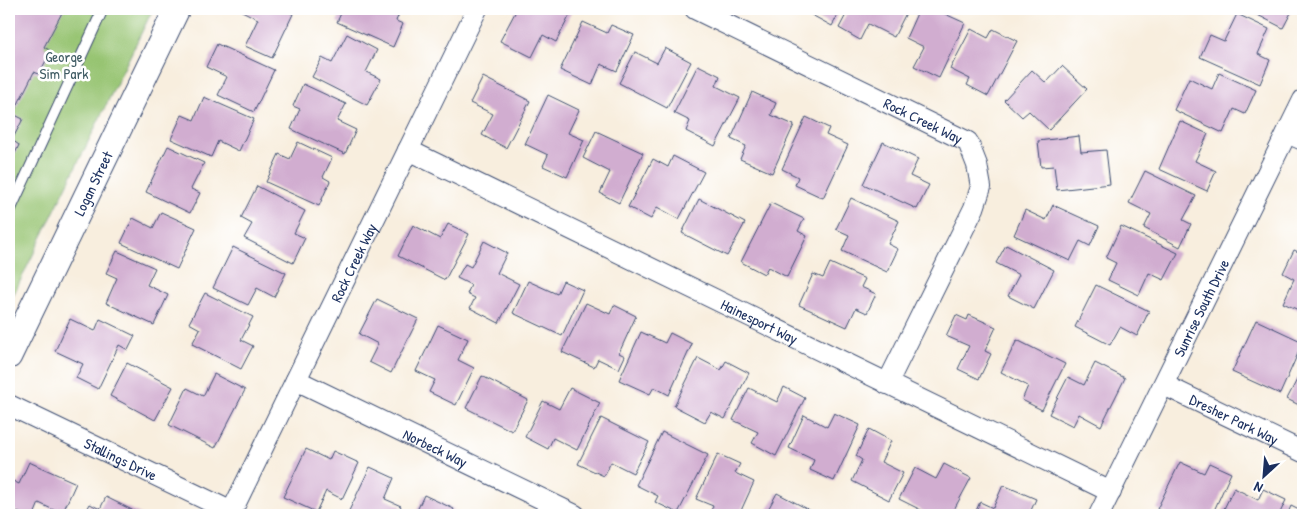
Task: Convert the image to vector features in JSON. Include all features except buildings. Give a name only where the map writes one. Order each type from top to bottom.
[{"type":"street","name":"Logan Street","points":[[9,356],[177,9]]},
{"type":"street","name":"Rock Creek Way","points":[[231,514],[477,9]]},
{"type":"street","name":"Rock Creek Way","points":[[695,9],[968,142],[977,165],[981,187],[974,208],[887,384]]},
{"type":"street","name":"Sunrise South Drive","points":[[1099,515],[1164,385],[1295,137],[1303,100]]},
{"type":"street","name":"Hainesport Way","points":[[408,150],[1111,492]]},
{"type":"street","name":"Norbeck Way","points":[[296,380],[575,515]]},
{"type":"street","name":"Dresher Park Way","points":[[1164,385],[1303,452]]},
{"type":"street","name":"Stallings Drive","points":[[9,405],[231,514]]},
{"type":"lane","points":[[9,212],[104,9]]},
{"type":"green space","name":"George Sim Park","points":[[9,9],[153,9],[9,304]]}]
